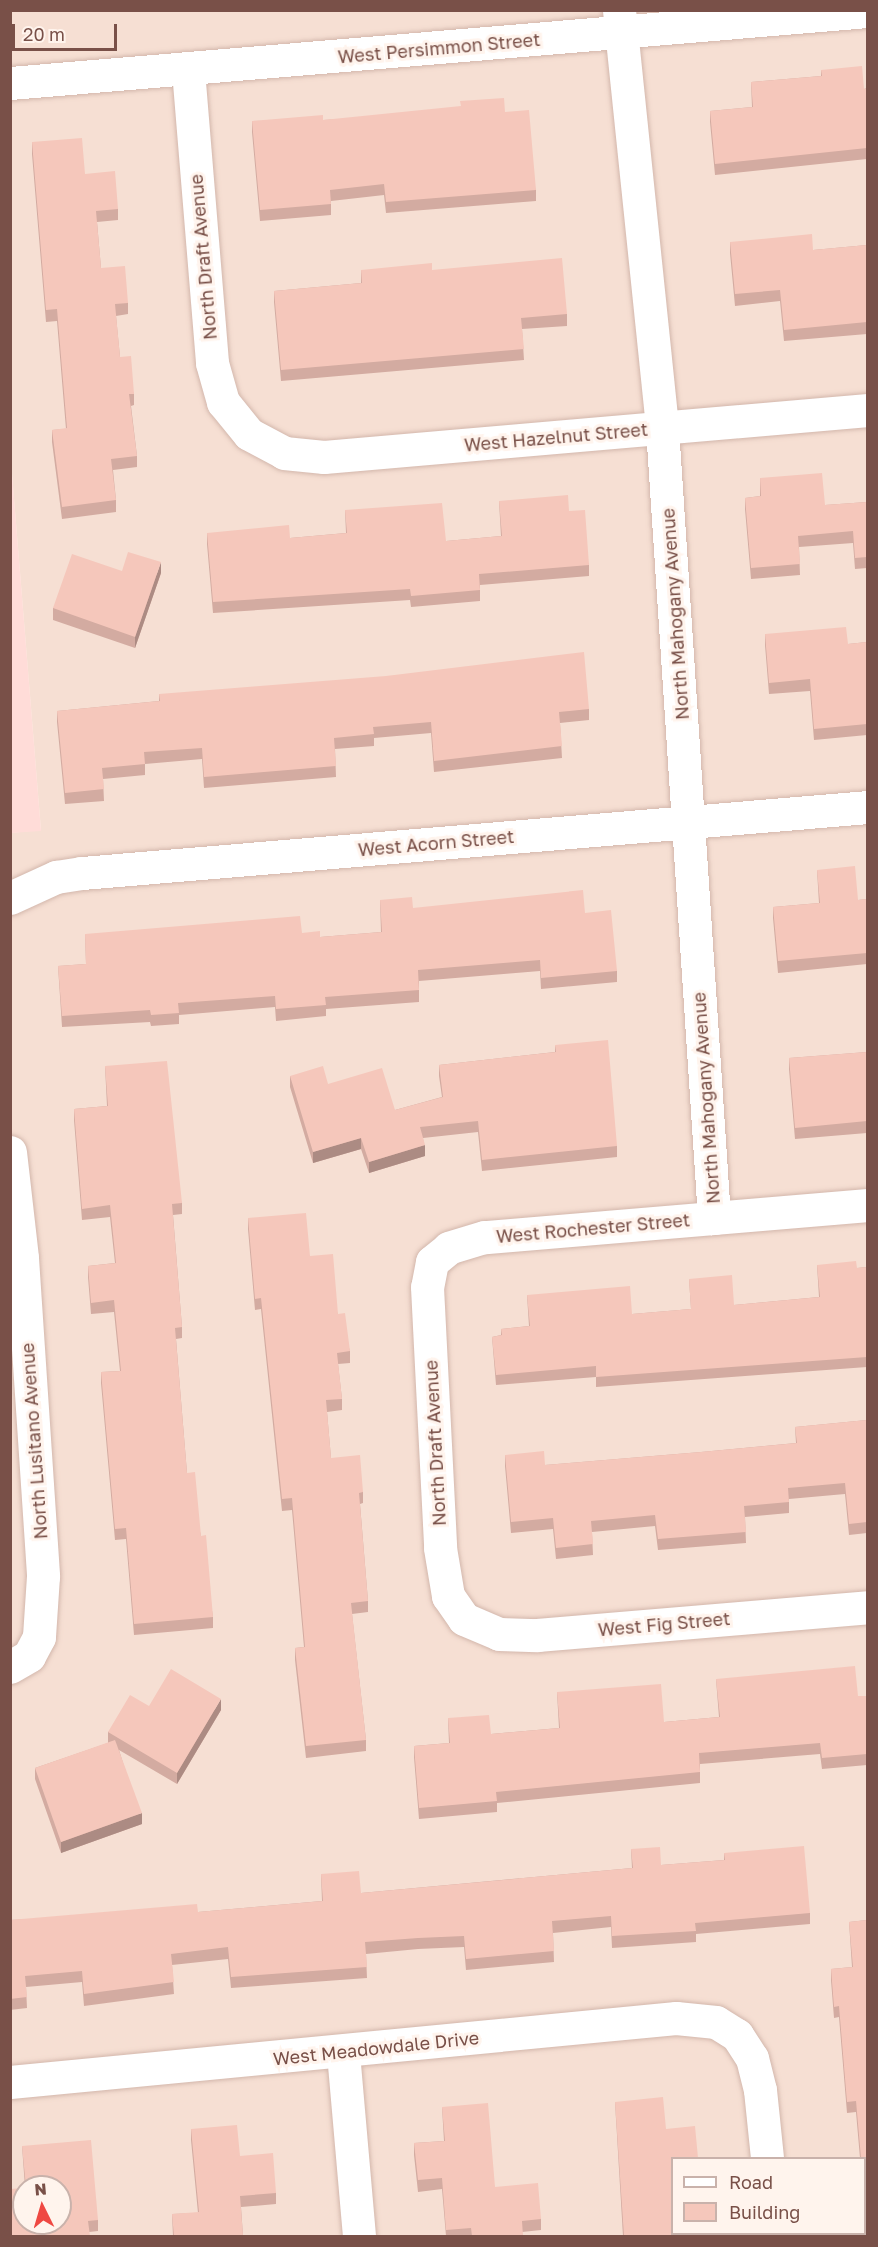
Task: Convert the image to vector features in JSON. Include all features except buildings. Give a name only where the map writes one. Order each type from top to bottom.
[{"type":"street","name":"West Persimmon Street","points":[[10,83],[188,70],[620,21],[867,11]]},
{"type":"street","name":"North Mahogany Avenue","points":[[620,21],[662,428],[714,1218]]},
{"type":"street","name":"North Draft Avenue","points":[[188,70],[212,363],[223,402],[249,434]]},
{"type":"street","name":"West Hazelnut Street","points":[[249,434],[284,453],[324,457],[867,410]]},
{"type":"street","name":"West Acorn Street","points":[[10,898],[56,877],[82,873],[867,807]]},
{"type":"street","name":"North Lusitano Avenue","points":[[10,1152],[16,1258],[43,1576],[42,1620],[20,1661]]},
{"type":"street","name":"West Rochester Street","points":[[432,1262],[449,1248],[484,1237],[867,1205]]},
{"type":"street","name":"North Draft Avenue","points":[[432,1262],[427,1287],[440,1548],[448,1596],[464,1619]]},
{"type":"street","name":"West Fig Street","points":[[464,1619],[499,1634],[537,1635],[867,1607]]},
{"type":"street","name":"West Meadowdale Drive","points":[[10,2082],[343,2053],[676,2018],[716,2022],[737,2035],[752,2058],[760,2090],[767,2157]]},
{"type":"street","points":[[343,2053],[359,2236]]},
{"type":"shaded area","points":[[11,11],[867,11],[867,2236],[11,2236],[10,833],[41,830],[10,449]]},
{"type":"shaded area","points":[[10,449],[41,831],[11,833],[10,833]]}]
